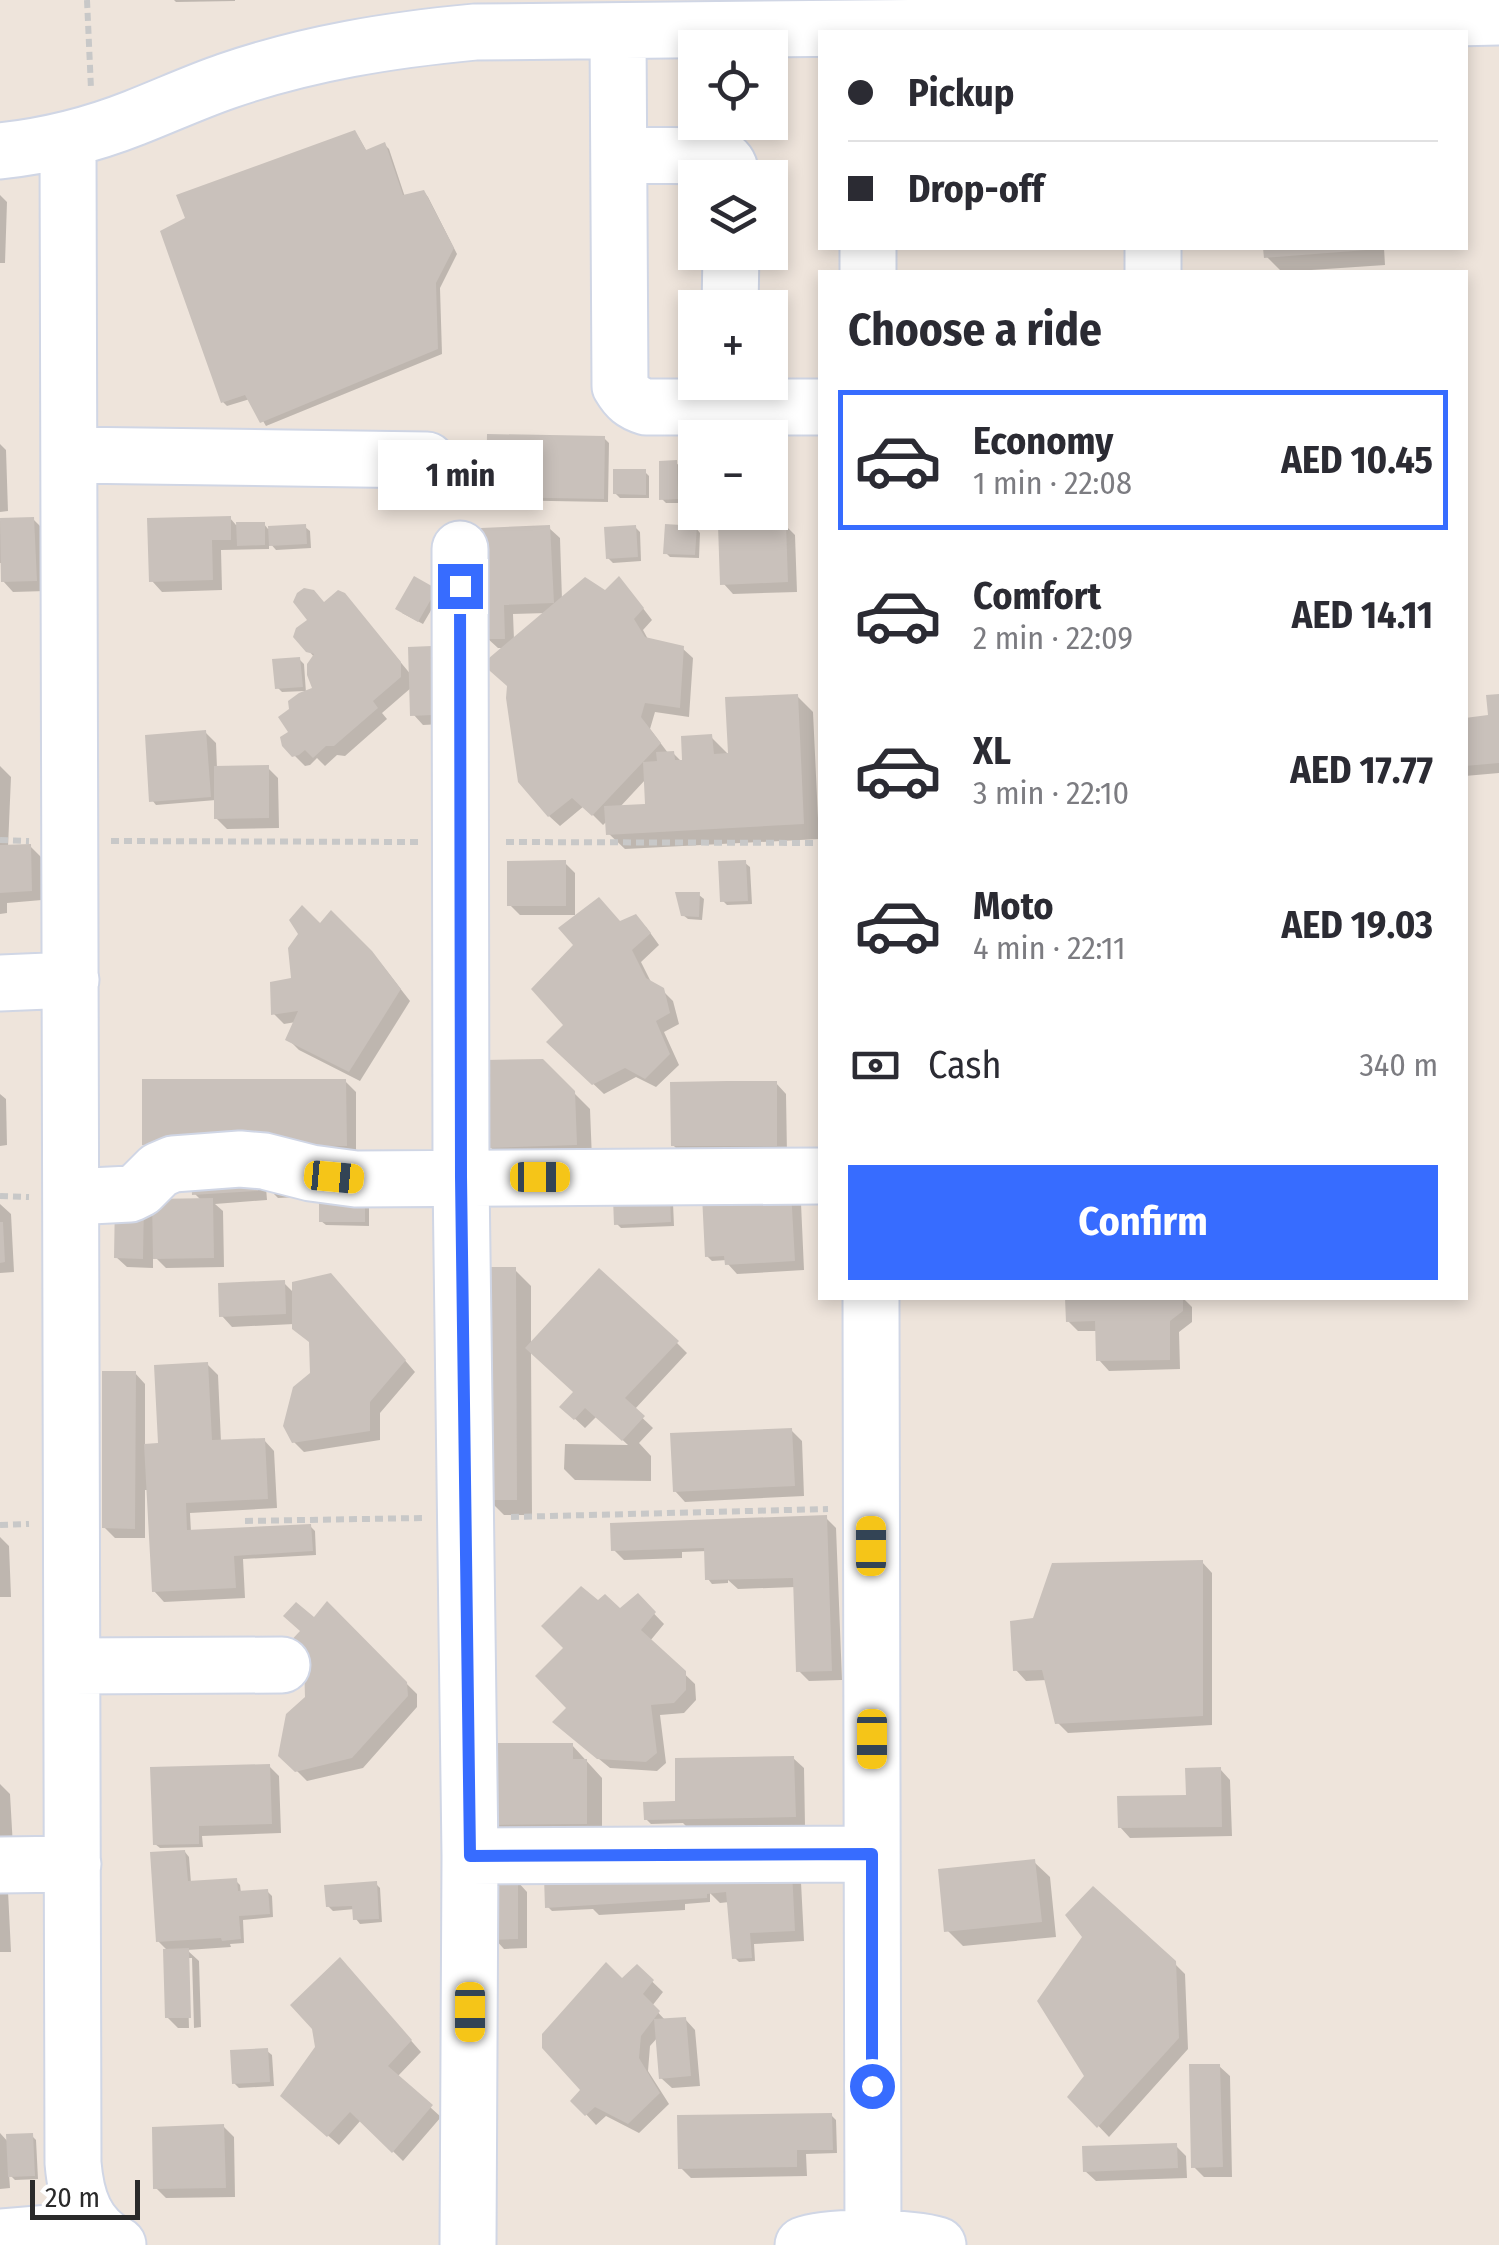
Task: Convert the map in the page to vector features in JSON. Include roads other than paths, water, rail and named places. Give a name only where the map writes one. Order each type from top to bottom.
[{"type":"street","points":[[867,30],[1152,29],[1499,17]]},
{"type":"street","points":[[0,152],[81,136],[286,62],[411,38],[475,32],[818,30]]},
{"type":"street","points":[[618,31],[620,386],[635,404],[646,407],[695,400]]},
{"type":"street","points":[[81,136],[69,455],[73,2163],[75,2192],[102,2232]]},
{"type":"street","points":[[620,156],[719,156],[723,160]]},
{"type":"street","points":[[768,400],[818,407]]},
{"type":"street","points":[[69,455],[427,460]]},
{"type":"street","points":[[460,549],[461,1177],[470,1856],[468,2245]]},
{"type":"street","points":[[0,983],[71,980]]},
{"type":"street","points":[[72,1197],[130,1194],[159,1170],[173,1164],[240,1159],[264,1160],[311,1173],[356,1179],[818,1176]]},
{"type":"street","points":[[870,1300],[873,2242]]},
{"type":"street","points":[[72,1666],[282,1666]]},
{"type":"street","points":[[470,1856],[872,1854]]},
{"type":"street","points":[[0,1866],[73,1864]]},
{"type":"street","points":[[0,2237],[102,2232]]},
{"type":"street","points":[[803,2245],[822,2240],[916,2241],[938,2245]]}]
